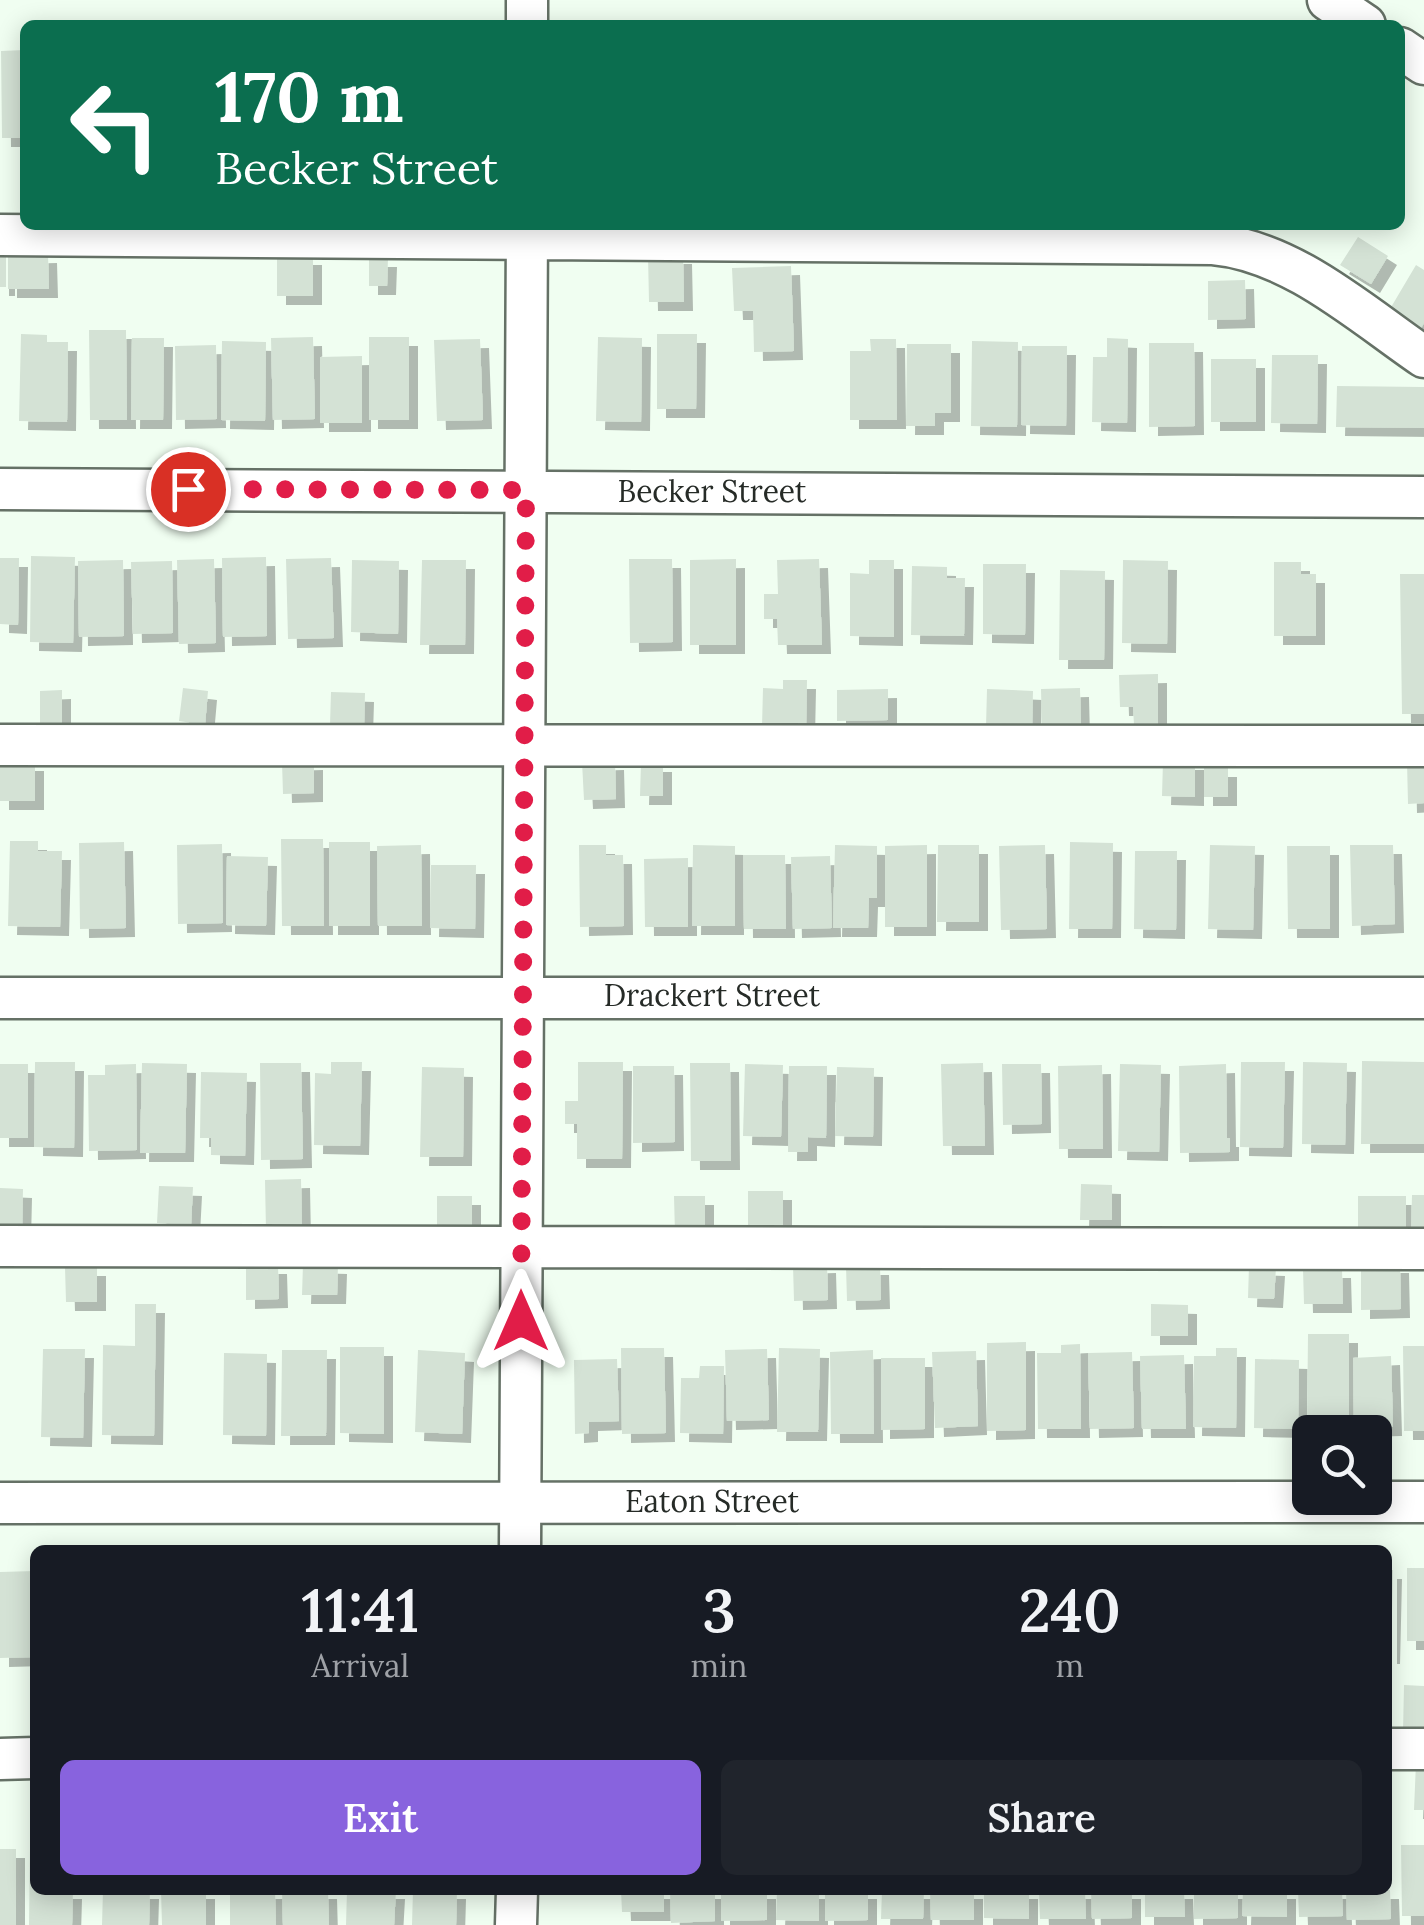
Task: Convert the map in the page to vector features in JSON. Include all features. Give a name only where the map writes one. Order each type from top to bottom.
[{"type":"street","points":[[1328,0],[1358,20]]},
{"type":"street","points":[[520,1545],[527,232]]},
{"type":"street","points":[[0,235],[527,232],[1236,246],[1254,250],[1308,278],[1424,357]]},
{"type":"street","name":"Becker Street","points":[[0,488],[1424,497]]},
{"type":"street","points":[[0,745],[1424,746]]},
{"type":"street","name":"Drackert Street","points":[[0,998],[1424,998]]},
{"type":"street","points":[[0,1246],[1424,1250]]},
{"type":"street","name":"Eaton Street","points":[[0,1503],[1424,1502]]},
{"type":"street","points":[[1392,1749],[1424,1749]]},
{"type":"street","points":[[0,1758],[30,1758]]},
{"type":"street","points":[[516,1925],[517,1895]]},
{"type":"building","points":[[20,50],[20,138],[2,138],[1,51]]},
{"type":"building","points":[[1358,237],[1388,256],[1371,284],[1340,265]]},
{"type":"building","points":[[48,254],[49,289],[8,289],[8,255]]},
{"type":"building","points":[[0,255],[6,255],[6,287],[0,287]]},
{"type":"building","points":[[648,255],[683,255],[684,302],[649,302]]},
{"type":"building","points":[[277,256],[313,256],[313,296],[277,296]]},
{"type":"building","points":[[369,258],[388,258],[387,286],[369,286]]},
{"type":"building","points":[[1416,265],[1424,270],[1424,323],[1418,333],[1387,314]]},
{"type":"building","points":[[791,266],[794,351],[754,352],[753,311],[734,311],[732,268]]},
{"type":"building","points":[[1245,280],[1246,319],[1208,320],[1208,281]]},
{"type":"building","points":[[89,330],[126,330],[127,420],[90,420]]},
{"type":"building","points":[[21,334],[47,335],[47,342],[68,342],[67,422],[19,421]]},
{"type":"building","points":[[657,334],[697,334],[696,409],[657,409]]},
{"type":"building","points":[[313,337],[315,419],[273,420],[271,338]]},
{"type":"building","points":[[369,337],[409,337],[409,420],[369,420]]},
{"type":"building","points":[[598,337],[642,338],[641,422],[596,421]]},
{"type":"building","points":[[132,338],[164,338],[163,420],[131,420]]},
{"type":"building","points":[[1107,338],[1128,339],[1127,423],[1092,422],[1093,357],[1107,357]]},
{"type":"building","points":[[480,339],[483,420],[437,421],[434,340]]},
{"type":"building","points":[[870,339],[896,339],[897,420],[850,420],[850,351],[871,351]]},
{"type":"building","points":[[222,341],[266,342],[265,421],[221,420]]},
{"type":"building","points":[[972,341],[1018,342],[1017,427],[971,426]]},
{"type":"building","points":[[1149,343],[1194,343],[1195,426],[1149,427]]},
{"type":"building","points":[[907,344],[951,344],[951,413],[935,413],[935,426],[906,426]]},
{"type":"building","points":[[216,345],[217,419],[176,420],[175,346]]},
{"type":"building","points":[[1022,346],[1067,346],[1066,426],[1021,425]]},
{"type":"building","points":[[1272,355],[1318,355],[1317,424],[1271,423]]},
{"type":"building","points":[[362,356],[362,423],[320,423],[320,357]]},
{"type":"building","points":[[1211,359],[1256,359],[1256,422],[1211,422]]},
{"type":"building","points":[[1337,386],[1424,387],[1424,428],[1336,427]]},
{"type":"building","points":[[31,556],[75,557],[73,643],[30,642]]},
{"type":"building","points":[[266,557],[267,636],[223,637],[222,558]]},
{"type":"building","points":[[0,558],[19,558],[18,625],[0,624]]},
{"type":"building","points":[[331,558],[334,638],[288,639],[286,559]]},
{"type":"building","points":[[214,559],[216,643],[179,644],[177,560]]},
{"type":"building","points":[[629,559],[672,559],[673,642],[630,643]]},
{"type":"building","points":[[736,559],[736,645],[690,645],[690,560]]},
{"type":"building","points":[[819,559],[822,645],[778,645],[777,619],[764,619],[764,594],[778,594],[777,560]]},
{"type":"building","points":[[123,560],[124,636],[79,637],[78,561]]},
{"type":"building","points":[[352,560],[399,561],[398,634],[351,632]]},
{"type":"building","points":[[422,560],[466,560],[465,645],[420,645]]},
{"type":"building","points":[[869,560],[894,560],[894,637],[850,636],[850,573],[869,574]]},
{"type":"building","points":[[1123,560],[1168,561],[1167,644],[1122,643]]},
{"type":"building","points":[[172,561],[173,633],[133,634],[131,562]]},
{"type":"building","points":[[1274,562],[1301,562],[1301,574],[1316,574],[1316,636],[1274,636]]},
{"type":"building","points":[[983,564],[1026,564],[1025,635],[983,634]]},
{"type":"building","points":[[912,566],[947,567],[947,578],[965,578],[964,636],[911,635]]},
{"type":"building","points":[[1060,570],[1105,571],[1104,660],[1059,660]]},
{"type":"building","points":[[1400,574],[1424,574],[1424,714],[1402,714]]},
{"type":"building","points":[[1158,674],[1158,724],[1134,725],[1133,707],[1120,707],[1119,675]]},
{"type":"building","points":[[783,680],[807,680],[806,728],[762,727],[763,688],[783,689]]},
{"type":"building","points":[[183,688],[208,691],[205,725],[179,721]]},
{"type":"building","points":[[1080,688],[1081,728],[1042,729],[1041,689]]},
{"type":"building","points":[[888,689],[888,720],[837,721],[837,690]]},
{"type":"building","points":[[987,689],[1033,691],[1032,728],[986,727]]},
{"type":"building","points":[[62,690],[62,724],[40,724],[40,691]]},
{"type":"building","points":[[331,692],[365,693],[364,726],[330,725]]},
{"type":"building","points":[[1424,760],[1424,803],[1408,804],[1407,761]]},
{"type":"building","points":[[314,761],[314,793],[283,794],[282,762]]},
{"type":"building","points":[[615,761],[616,799],[584,800],[582,762]]},
{"type":"building","points":[[1163,761],[1195,761],[1195,797],[1162,796]]},
{"type":"building","points":[[0,762],[35,762],[35,801],[0,801]]},
{"type":"building","points":[[641,763],[663,763],[663,796],[640,796]]},
{"type":"building","points":[[1204,768],[1228,768],[1228,797],[1204,797]]},
{"type":"building","points":[[281,839],[323,839],[324,926],[282,926]]},
{"type":"building","points":[[10,841],[38,841],[38,851],[62,851],[60,927],[8,926]]},
{"type":"building","points":[[124,842],[126,928],[80,929],[79,843]]},
{"type":"building","points":[[329,842],[370,842],[370,926],[329,926]]},
{"type":"building","points":[[1070,842],[1113,843],[1112,929],[1069,929]]},
{"type":"building","points":[[222,844],[223,923],[178,924],[177,845]]},
{"type":"building","points":[[421,845],[422,926],[378,926],[377,846]]},
{"type":"building","points":[[579,845],[606,845],[606,855],[623,855],[624,926],[580,927]]},
{"type":"building","points":[[693,845],[735,846],[735,926],[692,926]]},
{"type":"building","points":[[835,845],[877,846],[877,898],[869,898],[868,928],[833,928]]},
{"type":"building","points":[[927,845],[927,927],[885,927],[885,846]]},
{"type":"building","points":[[938,845],[979,845],[979,922],[937,922]]},
{"type":"building","points":[[1045,845],[1047,929],[1001,930],[999,846]]},
{"type":"building","points":[[1210,845],[1255,846],[1253,930],[1208,929]]},
{"type":"building","points":[[1350,845],[1393,845],[1395,924],[1352,926]]},
{"type":"building","points":[[1287,846],[1330,846],[1330,929],[1288,929]]},
{"type":"building","points":[[1135,851],[1177,851],[1176,930],[1134,929]]},
{"type":"building","points":[[743,855],[785,855],[786,929],[744,929]]},
{"type":"building","points":[[227,856],[268,857],[266,926],[226,925]]},
{"type":"building","points":[[830,856],[832,928],[793,929],[791,857]]},
{"type":"building","points":[[688,858],[688,927],[645,927],[644,859]]},
{"type":"building","points":[[431,865],[476,865],[475,929],[430,928]]},
{"type":"building","points":[[1362,1061],[1424,1062],[1424,1144],[1361,1144]]},
{"type":"building","points":[[35,1062],[75,1062],[74,1148],[34,1147]]},
{"type":"building","points":[[331,1062],[362,1062],[360,1146],[314,1145],[315,1073],[331,1074]]},
{"type":"building","points":[[578,1062],[623,1062],[622,1159],[577,1159],[577,1124],[565,1124],[565,1101],[578,1101]]},
{"type":"building","points":[[1241,1062],[1285,1062],[1283,1148],[1240,1147]]},
{"type":"building","points":[[1303,1062],[1347,1063],[1345,1145],[1302,1144]]},
{"type":"building","points":[[142,1063],[187,1064],[185,1153],[140,1153]]},
{"type":"building","points":[[260,1063],[301,1063],[303,1159],[261,1160]]},
{"type":"building","points":[[690,1063],[730,1063],[731,1161],[691,1161]]},
{"type":"building","points":[[983,1063],[985,1146],[943,1146],[941,1064]]},
{"type":"building","points":[[0,1064],[28,1064],[28,1138],[0,1138]]},
{"type":"building","points":[[136,1064],[137,1150],[89,1151],[88,1075],[105,1075],[105,1065]]},
{"type":"building","points":[[745,1064],[783,1065],[781,1137],[743,1136]]},
{"type":"building","points":[[1002,1064],[1041,1064],[1042,1124],[1003,1125]]},
{"type":"building","points":[[1120,1064],[1161,1065],[1159,1152],[1118,1151]]},
{"type":"building","points":[[1226,1064],[1230,1152],[1180,1153],[1179,1066]]},
{"type":"building","points":[[1102,1065],[1103,1149],[1059,1149],[1058,1066]]},
{"type":"building","points":[[633,1066],[674,1066],[675,1142],[633,1143]]},
{"type":"building","points":[[789,1066],[827,1066],[826,1138],[808,1137],[808,1152],[788,1152]]},
{"type":"building","points":[[422,1067],[464,1068],[463,1157],[420,1157]]},
{"type":"building","points":[[837,1067],[874,1068],[873,1137],[835,1136]]},
{"type":"building","points":[[201,1072],[247,1073],[245,1156],[211,1155],[211,1138],[200,1138]]},
{"type":"building","points":[[301,1179],[302,1230],[266,1231],[265,1180]]},
{"type":"building","points":[[1081,1184],[1112,1185],[1112,1220],[1080,1220]]},
{"type":"building","points":[[159,1186],[193,1187],[191,1225],[157,1223]]},
{"type":"building","points":[[0,1188],[23,1189],[22,1231],[0,1231]]},
{"type":"building","points":[[748,1191],[783,1191],[783,1227],[748,1227]]},
{"type":"building","points":[[1412,1195],[1424,1195],[1424,1233],[1411,1233]]},
{"type":"building","points":[[437,1196],[472,1196],[472,1230],[437,1229]]},
{"type":"building","points":[[674,1196],[705,1196],[705,1234],[675,1234]]},
{"type":"building","points":[[1358,1196],[1406,1196],[1406,1229],[1358,1229]]},
{"type":"building","points":[[303,1264],[338,1265],[337,1295],[302,1295]]},
{"type":"building","points":[[827,1264],[828,1300],[794,1301],[793,1265]]},
{"type":"building","points":[[1361,1264],[1400,1264],[1401,1309],[1361,1310]]},
{"type":"building","points":[[246,1265],[278,1265],[279,1299],[246,1300]]},
{"type":"building","points":[[846,1266],[880,1266],[881,1300],[847,1301]]},
{"type":"building","points":[[1249,1266],[1276,1267],[1274,1299],[1248,1298]]},
{"type":"building","points":[[65,1267],[97,1267],[97,1302],[66,1302]]},
{"type":"building","points":[[1303,1269],[1342,1269],[1343,1304],[1304,1304]]},
{"type":"building","points":[[135,1304],[156,1304],[154,1436],[102,1435],[103,1345],[135,1346]]},
{"type":"building","points":[[1151,1304],[1188,1305],[1188,1336],[1151,1336]]},
{"type":"building","points":[[1308,1334],[1349,1334],[1349,1415],[1307,1415]]},
{"type":"building","points":[[1026,1342],[1026,1430],[987,1431],[987,1343]]},
{"type":"building","points":[[1080,1344],[1081,1429],[1038,1429],[1037,1353],[1061,1353],[1061,1345]]},
{"type":"building","points":[[1403,1346],[1424,1346],[1424,1431],[1404,1431]]},
{"type":"building","points":[[340,1347],[384,1347],[384,1434],[340,1433]]},
{"type":"building","points":[[621,1348],[664,1348],[666,1433],[622,1434]]},
{"type":"building","points":[[779,1348],[820,1349],[818,1432],[777,1432]]},
{"type":"building","points":[[1216,1348],[1237,1348],[1236,1428],[1193,1427],[1194,1356],[1216,1356]]},
{"type":"building","points":[[43,1349],[85,1349],[83,1438],[41,1437]]},
{"type":"building","points":[[767,1349],[769,1420],[727,1421],[725,1350]]},
{"type":"building","points":[[282,1350],[327,1350],[326,1436],[281,1436]]},
{"type":"building","points":[[418,1350],[465,1353],[462,1434],[415,1432]]},
{"type":"building","points":[[873,1350],[874,1434],[831,1434],[830,1352]]},
{"type":"building","points":[[976,1351],[978,1426],[935,1428],[932,1352]]},
{"type":"building","points":[[1132,1352],[1134,1428],[1090,1429],[1088,1353]]},
{"type":"building","points":[[224,1353],[267,1354],[266,1436],[223,1435]]},
{"type":"building","points":[[1184,1355],[1186,1429],[1142,1429],[1140,1356]]},
{"type":"building","points":[[1391,1356],[1393,1427],[1392,1415],[1354,1415],[1353,1358]]},
{"type":"building","points":[[881,1358],[925,1358],[925,1429],[881,1430]]},
{"type":"building","points":[[617,1359],[619,1421],[589,1422],[589,1433],[575,1434],[574,1360]]},
{"type":"building","points":[[1255,1359],[1299,1360],[1298,1415],[1292,1415],[1292,1429],[1254,1428]]},
{"type":"building","points":[[700,1366],[724,1366],[723,1434],[680,1433],[681,1378],[699,1378]]},
{"type":"building","points":[[1407,1568],[1424,1568],[1424,1641],[1407,1641]]},
{"type":"building","points":[[30,1571],[30,1657],[0,1658],[0,1572]]},
{"type":"building","points":[[1404,1685],[1424,1686],[1424,1733],[1403,1733]]},
{"type":"building","points":[[1416,1763],[1424,1763],[1424,1810],[1414,1810]]},
{"type":"building","points":[[1401,1845],[1424,1845],[1424,1916],[1402,1916]]},
{"type":"building","points":[[30,1847],[30,1895],[73,1895],[72,1925],[29,1925]]},
{"type":"building","points":[[0,1849],[16,1849],[16,1925],[0,1925]]},
{"type":"building","points":[[103,1895],[150,1895],[149,1925],[102,1925]]},
{"type":"building","points":[[161,1895],[206,1895],[206,1925],[162,1925]]},
{"type":"building","points":[[230,1895],[275,1895],[276,1925],[230,1925]]},
{"type":"building","points":[[282,1895],[328,1895],[329,1925],[283,1925]]},
{"type":"building","points":[[347,1895],[396,1895],[394,1925],[346,1925]]},
{"type":"building","points":[[413,1895],[457,1895],[456,1925],[412,1925]]},
{"type":"building","points":[[621,1895],[664,1895],[664,1912],[622,1912]]},
{"type":"building","points":[[670,1895],[715,1895],[715,1921],[671,1923]]},
{"type":"building","points":[[721,1895],[767,1895],[767,1920],[721,1921]]},
{"type":"building","points":[[777,1895],[819,1895],[819,1921],[776,1920]]},
{"type":"building","points":[[825,1895],[868,1895],[868,1920],[825,1921]]},
{"type":"building","points":[[882,1895],[924,1895],[923,1919],[881,1919]]},
{"type":"building","points":[[930,1895],[974,1895],[974,1920],[931,1920]]},
{"type":"building","points":[[984,1895],[1029,1895],[1029,1919],[984,1918]]},
{"type":"building","points":[[1039,1895],[1085,1895],[1086,1919],[1040,1919]]},
{"type":"building","points":[[1091,1895],[1132,1895],[1132,1918],[1092,1919]]},
{"type":"building","points":[[1145,1895],[1184,1895],[1185,1917],[1145,1917]]},
{"type":"building","points":[[1194,1895],[1238,1895],[1238,1918],[1194,1919]]},
{"type":"building","points":[[1243,1895],[1287,1895],[1287,1917],[1242,1916]]},
{"type":"building","points":[[1298,1895],[1342,1895],[1343,1916],[1299,1917]]},
{"type":"building","points":[[1346,1895],[1390,1895],[1391,1919],[1347,1920]]},
{"type":"route","points":[[188,489],[526,490],[521,1321]]}]
